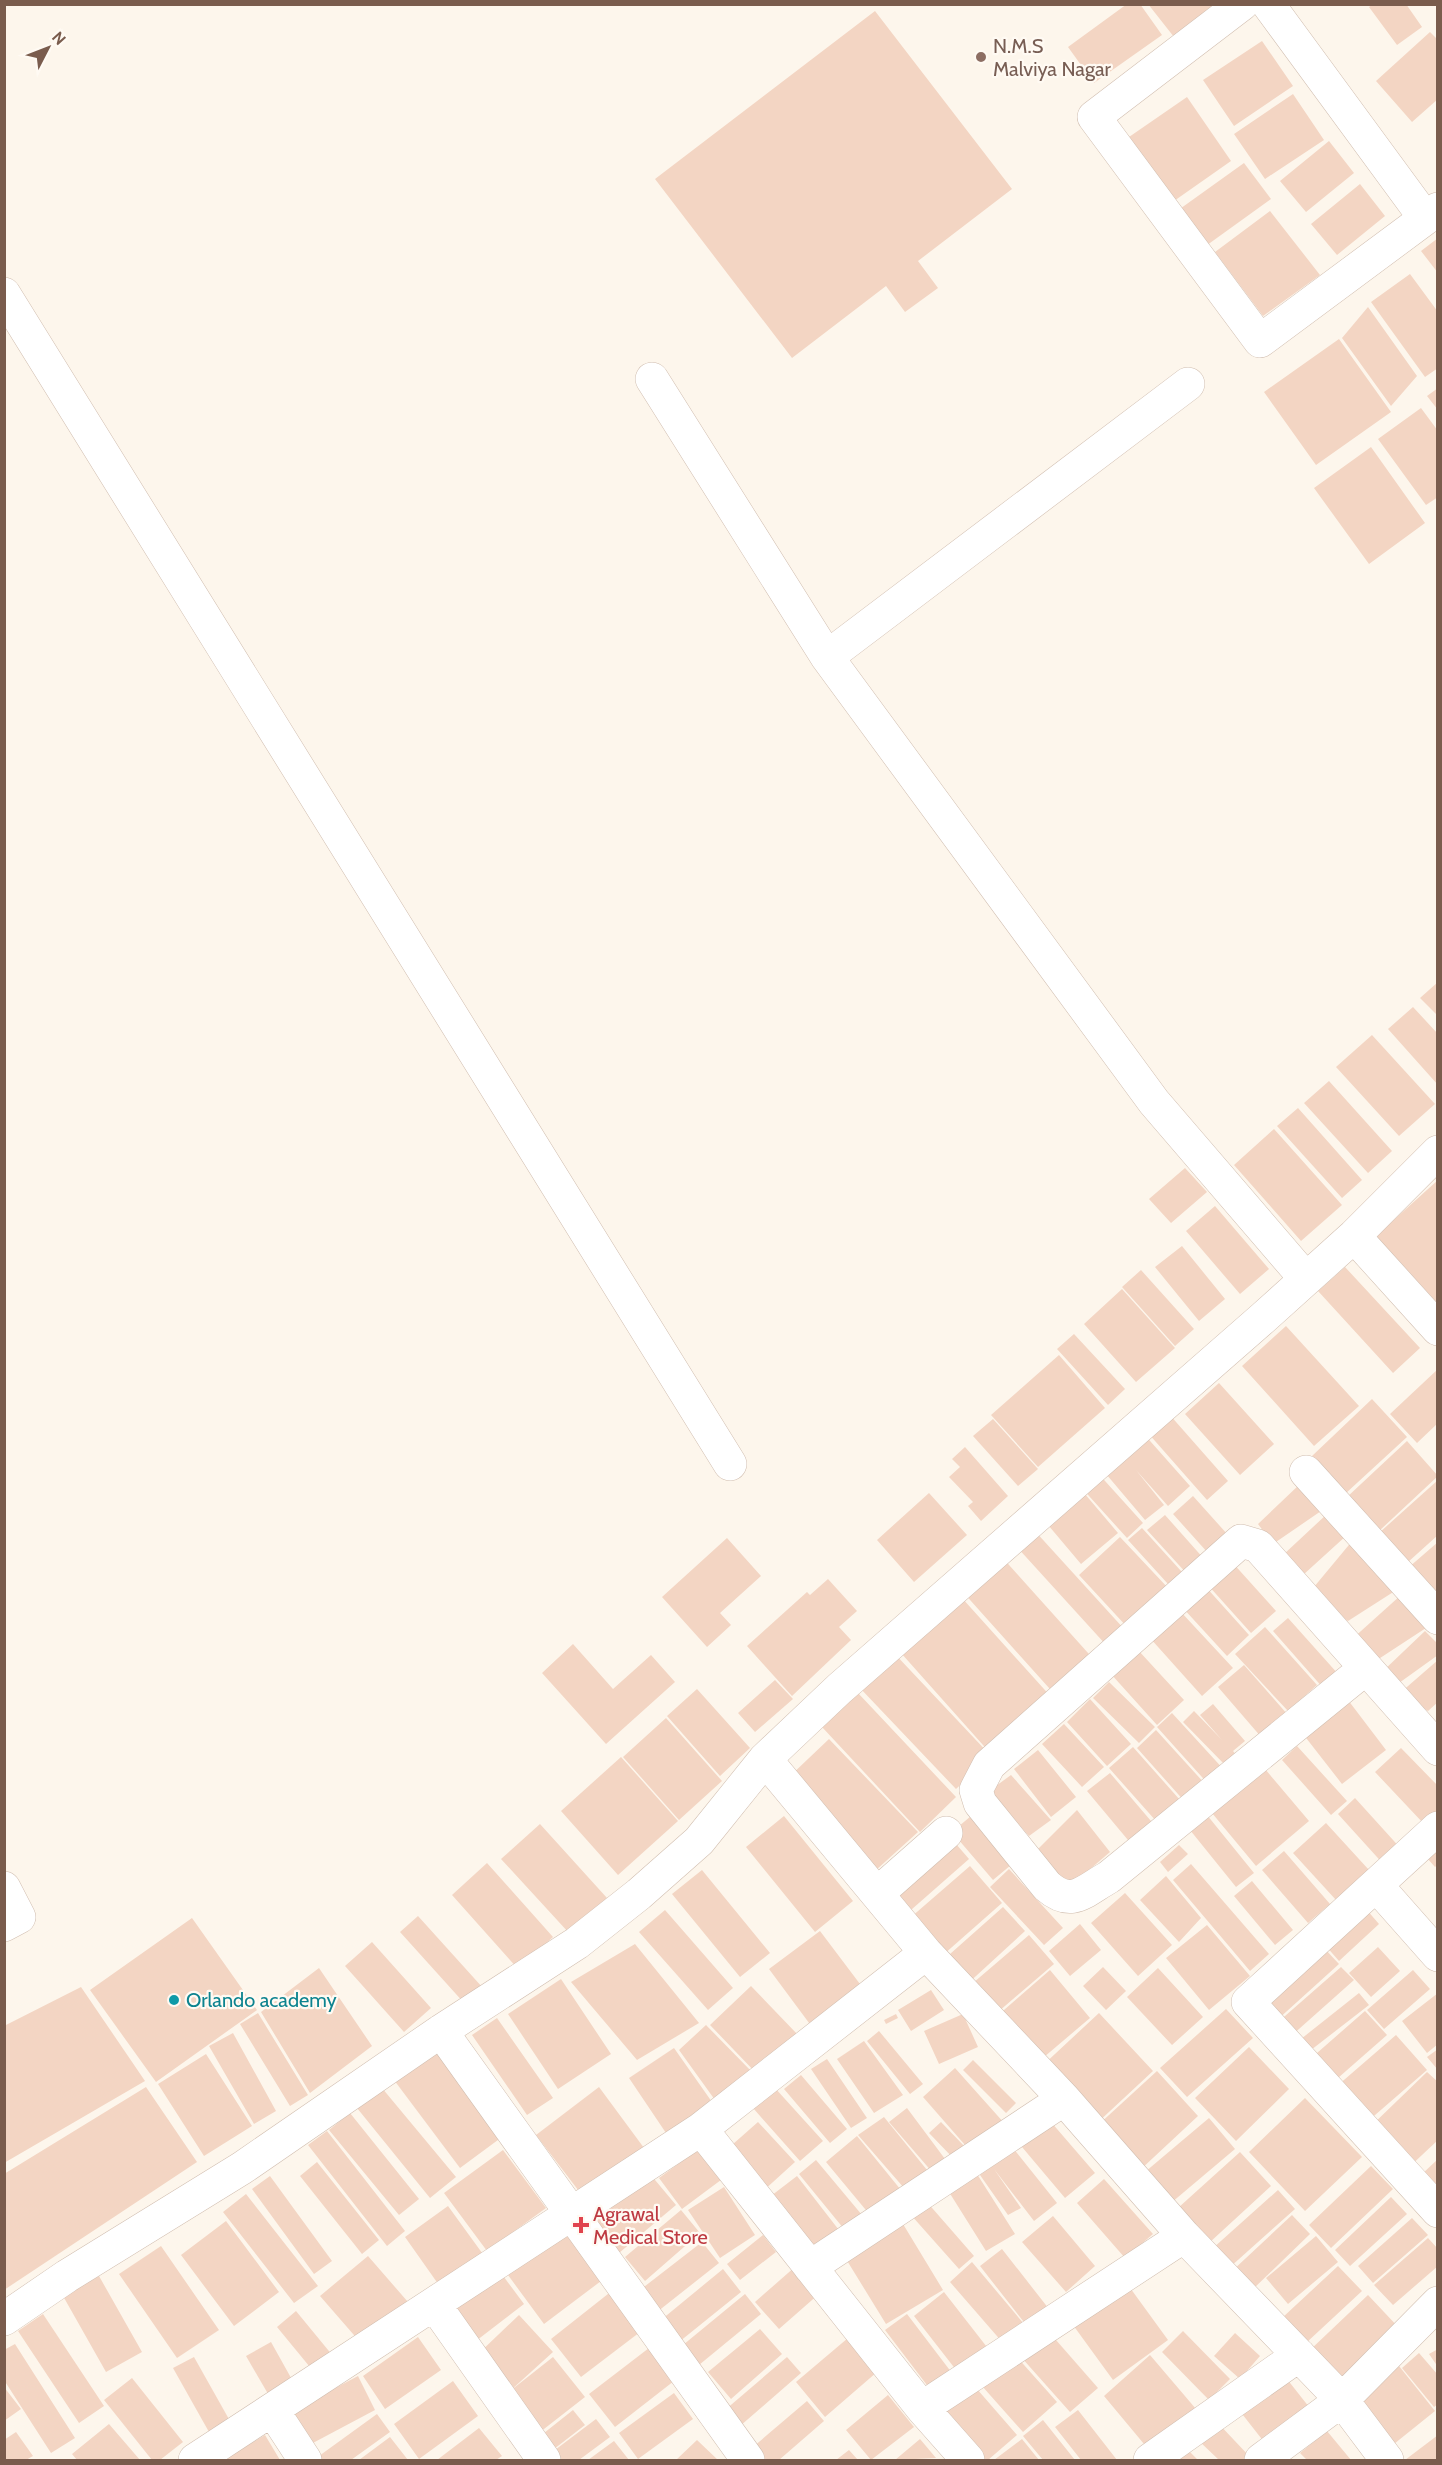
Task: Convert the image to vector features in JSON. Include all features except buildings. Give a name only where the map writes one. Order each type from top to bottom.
[{"type":"street","points":[[1242,4],[1094,117],[1260,341],[1431,213],[1268,4]]},
{"type":"street","points":[[4,294],[730,1464]]},
{"type":"street","points":[[652,379],[827,657],[1154,1102],[1306,1279]]},
{"type":"street","points":[[827,657],[1188,384]]},
{"type":"street","points":[[4,2319],[67,2276],[242,2168],[441,2031],[577,1943],[639,1893],[699,1841],[765,1759],[839,1689],[1354,1236],[1437,1152]]},
{"type":"street","points":[[1354,1236],[1437,1329]]},
{"type":"street","points":[[1306,1472],[1437,1618]]},
{"type":"street","points":[[1366,1668],[1109,1877],[1071,1898],[1060,1897],[1047,1886],[980,1803],[975,1790],[989,1765],[1241,1541],[1258,1546],[1366,1668],[1437,1749]]},
{"type":"street","points":[[765,1759],[926,1953],[1064,2099],[1184,2236],[1342,2400],[1387,2460]]},
{"type":"street","points":[[1437,1828],[1248,2002],[1437,2211]]},
{"type":"street","points":[[878,1893],[946,1833]]},
{"type":"street","points":[[1376,1885],[1437,1955]]},
{"type":"street","points":[[4,1888],[19,1917],[4,1924]]},
{"type":"street","points":[[195,2460],[701,2129],[926,1953]]},
{"type":"street","points":[[441,2031],[748,2460]]},
{"type":"street","points":[[810,2268],[1064,2099]]},
{"type":"street","points":[[701,2129],[922,2408],[968,2460]]},
{"type":"street","points":[[922,2408],[1184,2236]]},
{"type":"street","points":[[1261,2460],[1342,2400],[1437,2303]]},
{"type":"street","points":[[434,2304],[544,2460]]},
{"type":"street","points":[[1150,2460],[1299,2355]]},
{"type":"street","points":[[273,2410],[304,2460]]},
{"type":"place","name":"N.M.S Malviya Nagar","points":[[981,57]]},
{"type":"place","name":"Orlando academy","points":[[174,2000]]},
{"type":"place","name":"Agrawal Medical Store","points":[[581,2225]]}]
